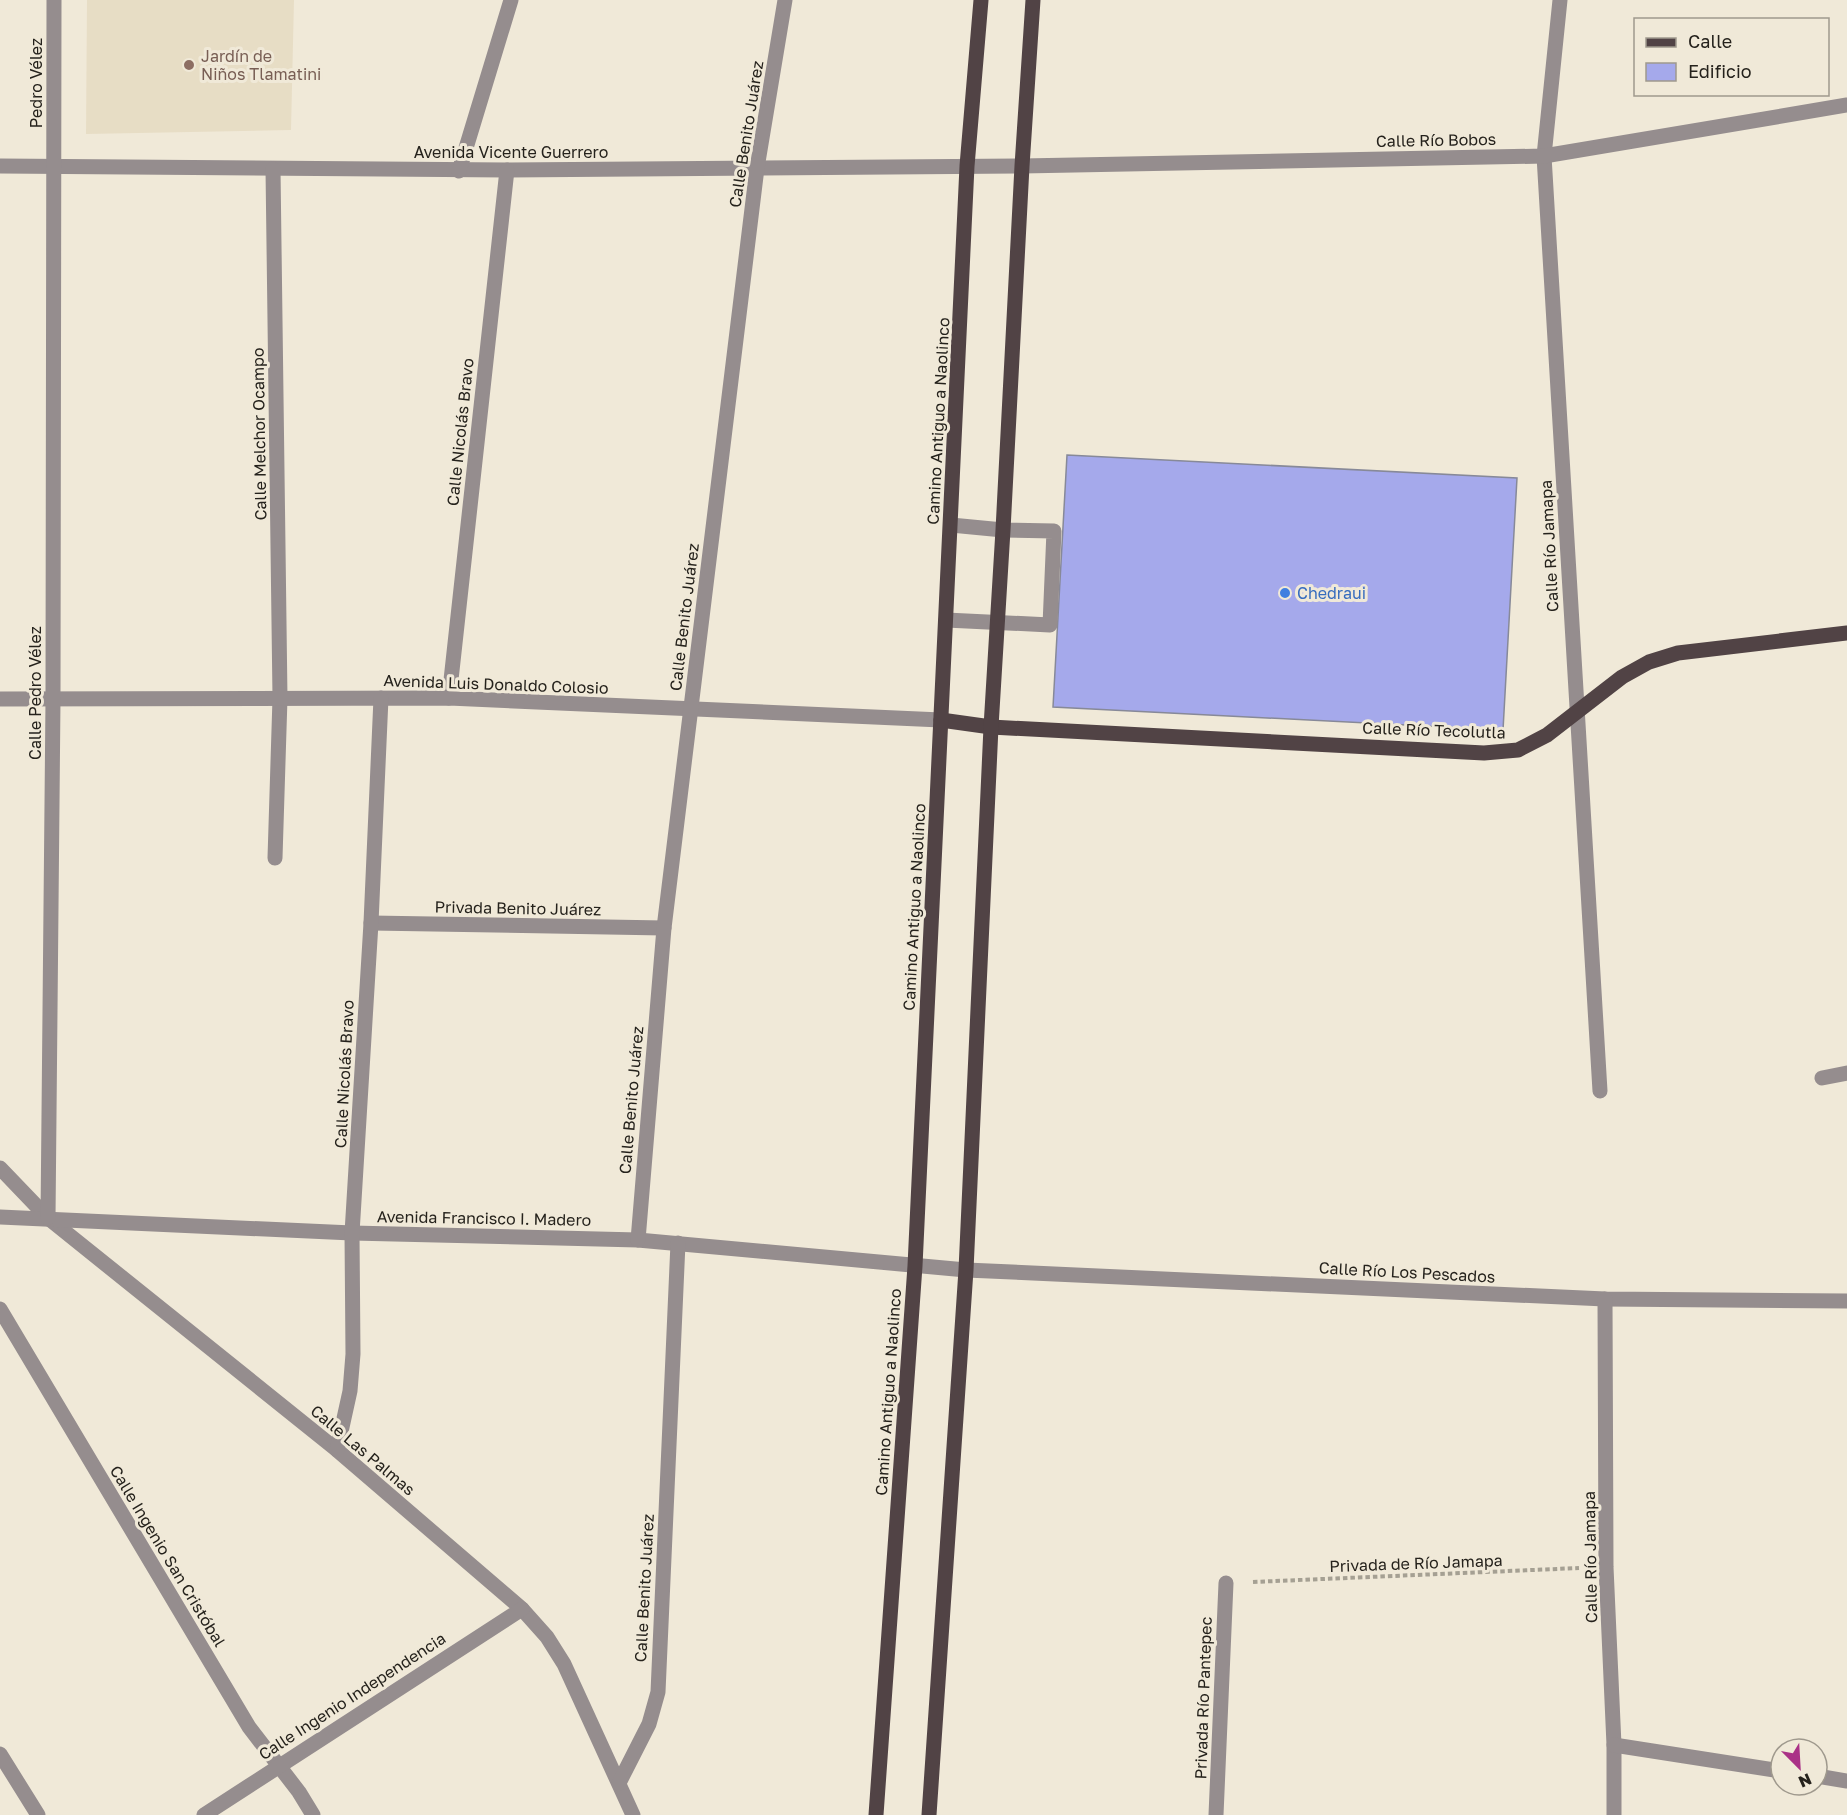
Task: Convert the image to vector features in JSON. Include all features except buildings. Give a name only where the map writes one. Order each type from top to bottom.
[{"type":"main road","name":"Camino Antiguo a Naolinco","points":[[876,1815],[915,1266],[968,166],[981,0]]},
{"type":"main road","points":[[929,1815],[966,1270],[996,622],[1033,0]]},
{"type":"main road","name":"Calle Río Tecolutla","points":[[991,727],[1484,753],[1518,750],[1547,735],[1622,677],[1649,662],[1678,653],[1847,633]]},
{"type":"main road","name":"Avenida Luis Donaldo Colosio","points":[[941,720],[991,727]]},
{"type":"street","name":"Pedro Vélez","points":[[53,167],[54,0]]},
{"type":"street","points":[[459,171],[511,0]]},
{"type":"street","name":"Calle Benito Juárez","points":[[638,1240],[664,928],[757,168],[785,0]]},
{"type":"street","name":"Calle Río Jamapa","points":[[1560,0],[1544,156],[1600,1091]]},
{"type":"street","name":"Calle Río Bobos","points":[[1022,166],[1544,156],[1847,105]]},
{"type":"street","name":"Avenida Vicente Guerrero","points":[[0,166],[459,171],[1022,166]]},
{"type":"street","name":"Calle Pedro Vélez","points":[[48,1218],[53,700],[53,167]]},
{"type":"street","name":"Calle Melchor Ocampo","points":[[273,169],[280,698],[275,858]]},
{"type":"street","name":"Calle Nicolás Bravo","points":[[449,698],[507,170]]},
{"type":"street","points":[[946,620],[1050,625],[1054,531],[1003,530],[951,525]]},
{"type":"street","name":"Calle Nicolás Bravo","points":[[337,1450],[350,1391],[353,1354],[352,1233],[371,923],[381,698]]},
{"type":"street","name":"Avenida Luis Donaldo Colosio","points":[[0,699],[449,698],[941,720]]},
{"type":"street","name":"Privada Benito Juárez","points":[[371,923],[664,928]]},
{"type":"street","points":[[1822,1078],[1847,1073]]},
{"type":"street","name":"Calle Las Palmas","points":[[0,1168],[48,1218],[337,1450],[522,1609],[547,1637],[564,1664],[633,1815]]},
{"type":"street","name":"Avenida Francisco I. Madero","points":[[0,1217],[352,1233],[638,1240],[966,1270]]},
{"type":"street","name":"Calle Benito Juárez","points":[[619,1783],[649,1724],[658,1692],[678,1244]]},
{"type":"street","name":"Calle Río Los Pescados","points":[[966,1270],[1605,1299],[1847,1301]]},
{"type":"street","name":"Calle Río Jamapa","points":[[1605,1299],[1606,1567],[1614,1745],[1614,1815]]},
{"type":"street","name":"Calle Ingenio San Cristóbal","points":[[0,1309],[249,1727],[299,1792],[313,1815]]},
{"type":"street","name":"Privada Río Pantepec","points":[[1216,1815],[1226,1583]]},
{"type":"street","name":"Calle Ingenio Independencia","points":[[204,1815],[522,1609]]},
{"type":"street","points":[[1614,1745],[1769,1769]]},
{"type":"street","points":[[0,1754],[38,1815]]},
{"type":"street","points":[[1829,1778],[1847,1781]]},
{"type":"path","name":"Privada de Río Jamapa","points":[[1226,1583],[1606,1567]]},
{"type":"shaded area","name":"Jardín de Niños Tlamatini","points":[[87,0],[294,0],[291,130],[86,134]]},
{"type":"place","name":"Jardín de Niños Tlamatini","points":[[189,65]]},
{"type":"place","name":"Chedraui","points":[[1285,593]]}]
